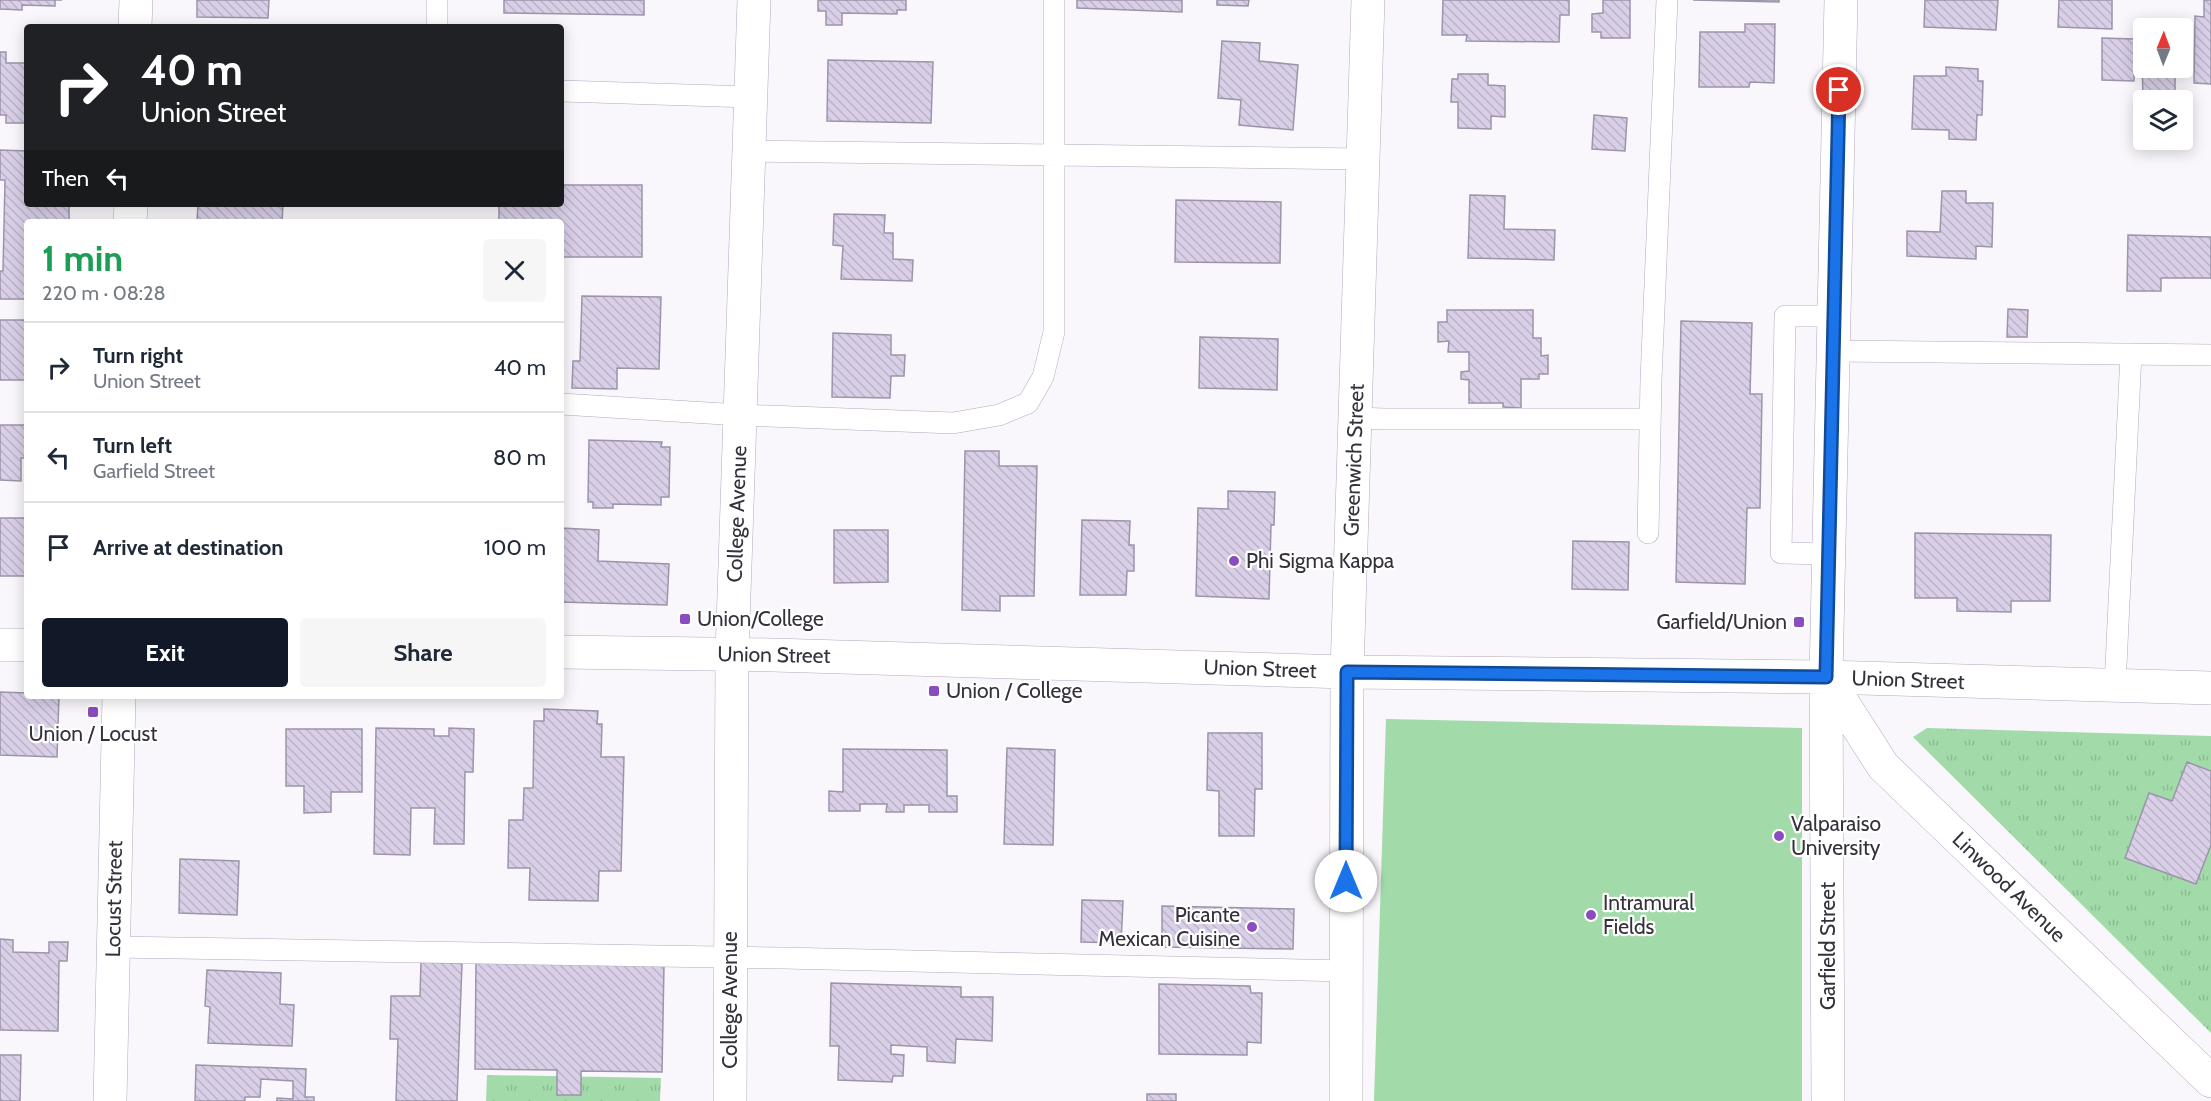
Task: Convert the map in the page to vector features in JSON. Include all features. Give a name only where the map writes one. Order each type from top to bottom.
[{"type":"street","points":[[135,24],[136,0]]},
{"type":"street","name":"College Avenue","points":[[730,1101],[732,654],[754,0]]},
{"type":"street","name":"Greenwich Street","points":[[1346,1101],[1347,672],[1368,0]]},
{"type":"street","name":"Garfield Street","points":[[1828,1101],[1826,677],[1841,0]]},
{"type":"street","points":[[0,645],[24,645]]},
{"type":"street","name":"Union Street","points":[[564,652],[732,654],[1347,672],[1826,677],[2211,688]]},
{"type":"street","name":"Linwood Avenue","points":[[1826,677],[1883,766],[2211,1081]]},
{"type":"street","name":"Locust Street","points":[[110,1101],[119,699]]},
{"type":"lane","points":[[437,0],[437,24]]},
{"type":"lane","points":[[564,404],[740,415],[953,423],[999,415],[1028,403],[1043,377],[1054,332],[1054,0]]},
{"type":"lane","points":[[1648,533],[1650,419],[1667,0]]},
{"type":"lane","points":[[564,91],[751,97]]},
{"type":"lane","points":[[749,151],[1363,159]]},
{"type":"lane","points":[[1829,554],[1780,553],[1785,316],[1834,316]]},
{"type":"lane","points":[[1834,351],[2211,355]]},
{"type":"lane","points":[[2115,686],[2131,354]]},
{"type":"lane","points":[[1355,418],[1650,419]]},
{"type":"lane","points":[[113,947],[730,957],[1346,971]]},
{"type":"green space","name":"Intramural Fields","points":[[1386,719],[1802,728],[1802,1101],[1374,1101]]},
{"type":"green space","points":[[1927,728],[2211,736],[2211,1033],[1913,737]]},
{"type":"green space","points":[[487,1075],[661,1078],[660,1101],[486,1101]]},
{"type":"building","points":[[0,0],[55,0],[55,6],[22,5],[22,10],[0,9]]},
{"type":"building","points":[[197,0],[269,0],[268,18],[197,17]]},
{"type":"building","points":[[504,0],[644,0],[644,15],[504,13]]},
{"type":"building","points":[[818,0],[906,0],[906,10],[897,10],[897,14],[842,13],[842,25],[826,25],[826,11],[818,11]]},
{"type":"building","points":[[1077,0],[1182,0],[1182,12],[1077,8]]},
{"type":"building","points":[[1217,0],[1249,0],[1248,6],[1217,5]]},
{"type":"building","points":[[1443,0],[1569,0],[1569,15],[1560,15],[1559,42],[1466,41],[1467,35],[1442,35]]},
{"type":"building","points":[[1603,0],[1630,0],[1630,38],[1601,38],[1601,32],[1592,32],[1592,14],[1603,13]]},
{"type":"building","points":[[1693,0],[1779,0],[1779,2]]},
{"type":"building","points":[[1925,0],[1998,0],[1996,30],[1924,27]]},
{"type":"building","points":[[2059,0],[2112,0],[2112,29],[2058,27]]},
{"type":"building","points":[[2204,0],[2211,0],[2211,84],[2194,83],[2195,16],[2204,17]]},
{"type":"building","points":[[1745,24],[1775,24],[1774,83],[1750,82],[1749,87],[1699,87],[1700,32],[1745,32]]},
{"type":"building","points":[[2102,38],[2133,39],[2134,81],[2102,80]]},
{"type":"building","points":[[1222,41],[1260,43],[1259,61],[1298,65],[1293,130],[1239,125],[1241,100],[1218,98]]},
{"type":"building","points":[[0,52],[6,52],[6,63],[24,63],[24,123],[6,123],[6,115],[0,115]]},
{"type":"building","points":[[828,60],[933,62],[931,123],[827,121]]},
{"type":"building","points":[[1946,67],[1978,69],[1978,81],[1983,81],[1982,115],[1977,115],[1976,140],[1949,139],[1949,130],[1912,129],[1914,76],[1946,76]]},
{"type":"building","points":[[1458,74],[1488,74],[1488,85],[1505,86],[1505,117],[1491,116],[1491,129],[1458,128],[1458,102],[1451,102],[1452,79],[1458,79]]},
{"type":"building","points":[[2143,78],[2175,78],[2175,90],[2143,90]]},
{"type":"building","points":[[1594,115],[1627,118],[1625,151],[1592,149]]},
{"type":"building","points":[[0,150],[24,151],[24,207],[69,207],[69,219],[24,219],[24,299],[0,299],[0,271],[3,271],[5,180],[0,180]]},
{"type":"building","points":[[564,185],[642,185],[642,257],[564,257],[564,219],[499,219],[499,207],[564,207]]},
{"type":"building","points":[[1942,191],[1966,191],[1966,203],[1993,203],[1992,247],[1976,246],[1976,259],[1907,256],[1907,231],[1940,232]]},
{"type":"building","points":[[1470,195],[1505,196],[1504,229],[1555,230],[1554,260],[1468,258]]},
{"type":"building","points":[[1176,200],[1281,202],[1280,263],[1175,262]]},
{"type":"building","points":[[198,207],[283,207],[282,219],[197,219]]},
{"type":"building","points":[[834,214],[885,215],[884,233],[893,233],[893,259],[913,260],[912,281],[841,279],[843,246],[833,245]]},
{"type":"building","points":[[2128,235],[2211,237],[2211,278],[2161,278],[2161,291],[2127,291]]},
{"type":"building","points":[[582,296],[661,297],[659,369],[617,368],[617,389],[572,388],[573,361],[580,361]]},
{"type":"building","points":[[2008,309],[2028,310],[2027,337],[2007,337]]},
{"type":"building","points":[[1447,310],[1533,310],[1533,338],[1541,338],[1541,356],[1548,355],[1548,374],[1539,374],[1539,379],[1521,379],[1521,408],[1503,407],[1503,403],[1469,403],[1469,380],[1461,379],[1461,372],[1469,371],[1469,352],[1448,352],[1449,341],[1438,342],[1438,322],[1447,322]]},
{"type":"building","points":[[0,320],[24,320],[24,380],[0,380]]},
{"type":"building","points":[[1681,321],[1752,323],[1750,394],[1762,394],[1760,508],[1747,508],[1745,584],[1676,582]]},
{"type":"building","points":[[833,333],[891,335],[891,355],[905,355],[904,376],[891,376],[890,398],[832,397]]},
{"type":"building","points":[[1200,337],[1278,339],[1277,390],[1199,388]]},
{"type":"building","points":[[0,425],[24,425],[21,481],[0,480]]},
{"type":"building","points":[[589,440],[662,442],[661,447],[670,447],[669,497],[661,497],[661,505],[613,504],[613,508],[593,508],[593,502],[588,502]]},
{"type":"building","points":[[965,451],[999,451],[999,466],[1037,466],[1034,596],[1000,596],[1000,611],[962,610]]},
{"type":"building","name":"Phi Sigma Kappa","points":[[1228,491],[1275,492],[1274,525],[1271,525],[1269,599],[1196,596],[1198,508],[1228,509]]},
{"type":"building","points":[[0,518],[24,518],[24,576],[0,576]]},
{"type":"building","points":[[1082,520],[1130,521],[1129,545],[1134,545],[1134,571],[1127,571],[1126,595],[1080,595]]},
{"type":"building","points":[[564,528],[599,530],[598,561],[669,564],[667,605],[564,602]]},
{"type":"building","points":[[834,530],[888,530],[888,582],[834,583]]},
{"type":"building","points":[[1915,533],[2051,535],[2050,601],[2011,601],[2011,612],[1957,611],[1957,598],[1915,598]]},
{"type":"building","points":[[1573,541],[1629,542],[1628,590],[1572,589]]},
{"type":"building","points":[[0,692],[24,693],[24,699],[59,699],[57,757],[0,755]]},
{"type":"building","points":[[544,709],[598,711],[597,724],[602,724],[601,757],[624,757],[621,871],[599,871],[598,901],[529,900],[530,868],[508,868],[509,820],[523,820],[524,788],[533,788],[534,721],[544,721]]},
{"type":"building","points":[[376,728],[434,729],[434,736],[449,736],[449,728],[474,729],[473,772],[465,772],[464,844],[434,844],[435,808],[411,808],[410,855],[374,854]]},
{"type":"building","points":[[286,729],[362,729],[362,792],[331,792],[331,812],[304,813],[304,786],[286,786]]},
{"type":"building","points":[[1208,733],[1262,733],[1262,789],[1255,789],[1254,836],[1219,836],[1219,791],[1207,790]]},
{"type":"building","points":[[1007,748],[1055,750],[1053,845],[1004,844]]},
{"type":"building","points":[[843,749],[947,750],[947,796],[957,796],[957,812],[929,812],[929,805],[904,805],[904,812],[886,812],[887,804],[860,804],[860,811],[829,811],[829,791],[843,792]]},
{"type":"building","points":[[2187,762],[2211,771],[2211,845],[2196,884],[2125,858],[2149,793],[2172,801]]},
{"type":"building","points":[[180,859],[239,861],[237,915],[179,913]]},
{"type":"building","points":[[1082,900],[1123,901],[1121,943],[1081,942]]},
{"type":"building","points":[[1162,906],[1294,909],[1293,949],[1162,947]]},
{"type":"building","points":[[0,939],[13,940],[13,952],[49,953],[49,942],[68,942],[67,961],[59,961],[58,1031],[0,1030]]},
{"type":"building","points":[[421,962],[462,963],[457,1101],[396,1101],[398,1039],[390,1039],[391,996],[420,996]]},
{"type":"building","points":[[476,963],[664,965],[662,1072],[581,1071],[581,1095],[557,1095],[557,1070],[475,1069]]},
{"type":"building","points":[[207,970],[281,973],[280,1004],[294,1005],[292,1046],[208,1043],[210,1007],[205,1006]]},
{"type":"building","points":[[831,983],[961,987],[961,997],[993,997],[992,1041],[956,1039],[955,1063],[927,1061],[927,1047],[891,1045],[891,1054],[904,1055],[903,1076],[893,1076],[892,1082],[838,1080],[839,1046],[830,1046]]},
{"type":"building","points":[[1159,984],[1250,986],[1251,993],[1262,993],[1261,1043],[1247,1042],[1247,1055],[1159,1054]]},
{"type":"building","points":[[0,1055],[21,1055],[20,1101],[0,1101]]},
{"type":"building","points":[[196,1065],[306,1069],[305,1097],[314,1097],[314,1101],[277,1101],[277,1098],[293,1099],[293,1081],[261,1079],[260,1097],[245,1097],[245,1101],[195,1101]]},
{"type":"building","points":[[1147,1094],[1176,1094],[1176,1101],[1147,1101]]},
{"type":"place","name":"Phi Sigma Kappa","points":[[1234,561]]},
{"type":"place","name":"Union/College","points":[[685,619]]},
{"type":"place","name":"Garfield/Union","points":[[1799,622]]},
{"type":"place","name":"Union / College","points":[[934,691]]},
{"type":"place","name":"Union / Locust","points":[[93,712]]},
{"type":"place","name":"Valparaiso University","points":[[1779,836]]},
{"type":"place","name":"Intramural Fields","points":[[1591,915]]},
{"type":"place","name":"Picante Mexican Cuisine","points":[[1252,927]]},
{"type":"route","points":[[1346,881],[1347,672],[1826,677],[1839,90]]}]
